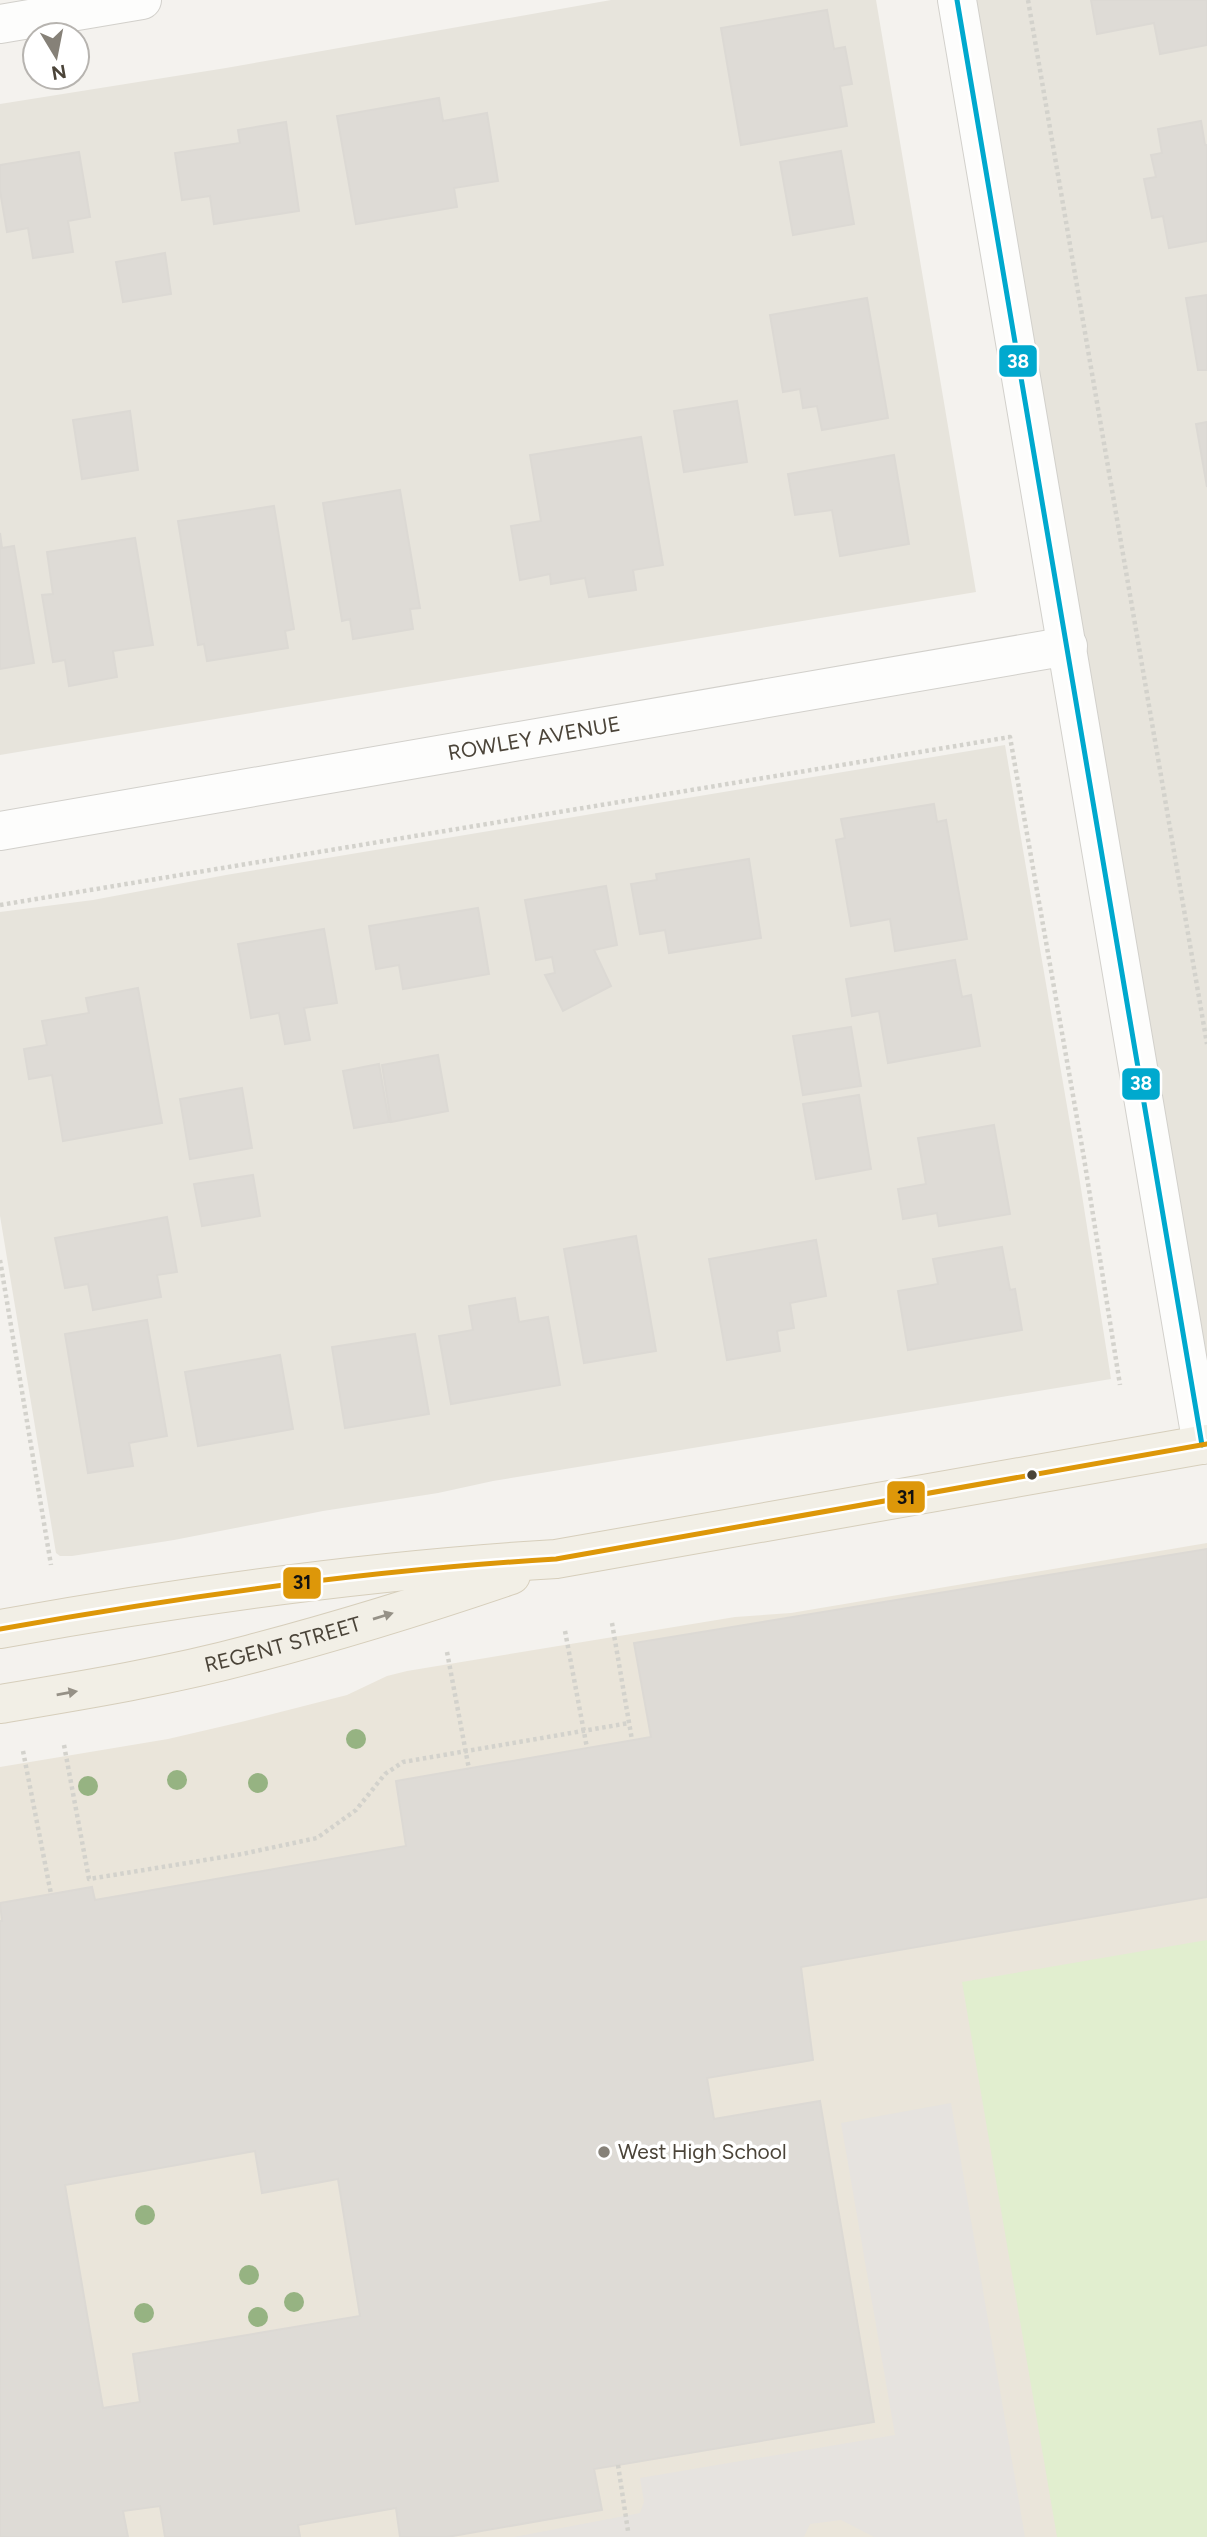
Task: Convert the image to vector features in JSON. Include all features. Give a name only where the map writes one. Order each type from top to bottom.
[{"type":"main road","name":"REGENT STREET","points":[[0,1629],[303,1581],[447,1566],[556,1559],[1205,1445]]},
{"type":"main road","name":"REGENT STREET","points":[[1,1700],[154,1677],[250,1655],[457,1594],[556,1559]]},
{"type":"street","points":[[0,24],[142,0]]},
{"type":"street","points":[[957,0],[1205,1445]]},
{"type":"street","name":"ROWLEY AVENUE","points":[[0,831],[1068,646]]},
{"type":"path","points":[[1028,0],[1207,1044]]},
{"type":"path","points":[[0,905],[1010,737],[1084,1158],[1120,1385]]},
{"type":"path","points":[[0,1260],[51,1565]]},
{"type":"path","points":[[612,1623],[632,1740]]},
{"type":"path","points":[[565,1631],[587,1748]]},
{"type":"path","points":[[447,1652],[469,1769]]},
{"type":"path","points":[[63,1744],[89,1879],[242,1854],[317,1838],[356,1810],[385,1774],[403,1762],[629,1723]]},
{"type":"path","points":[[23,1750],[51,1894]]},
{"type":"path","points":[[618,2465],[628,2531]]},
{"type":"shaded area","points":[[611,0],[876,0],[976,592],[0,755],[0,104],[226,68]]},
{"type":"shaded area","points":[[957,0],[1207,0],[1207,1444]]},
{"type":"shaded area","points":[[1005,745],[1111,1379],[493,1481],[174,1540],[72,1556],[60,1556],[56,1553],[0,1216],[0,912],[93,900],[226,875]]},
{"type":"shaded area","name":"West High School","points":[[1207,1543],[1207,2537],[0,2537],[0,1767],[168,1739],[241,1722],[347,1695],[387,1676],[407,1671],[735,1617],[791,1613]]},
{"type":"shaded area","points":[[951,2103],[1025,2537],[874,2537],[841,2520],[810,2524],[804,2537],[514,2537],[640,2513],[644,2502],[640,2478],[895,2435],[841,2123]]},
{"type":"green space","points":[[1207,1940],[1207,2537],[1057,2537],[962,1982]]},
{"type":"building","points":[[1091,0],[1207,0],[1207,45],[1160,54],[1154,23],[1097,34]]},
{"type":"building","points":[[827,10],[834,49],[845,47],[852,84],[840,86],[847,126],[741,145],[721,28]]},
{"type":"building","points":[[439,98],[443,121],[487,113],[498,181],[454,188],[457,207],[356,224],[337,116]]},
{"type":"building","points":[[1201,121],[1207,145],[1207,241],[1169,248],[1163,216],[1152,218],[1144,179],[1156,177],[1151,155],[1162,153],[1158,129]]},
{"type":"building","points":[[286,122],[299,211],[214,224],[210,196],[182,200],[175,153],[240,143],[238,130]]},
{"type":"building","points":[[841,151],[854,224],[793,235],[780,162]]},
{"type":"building","points":[[79,152],[90,217],[68,221],[73,252],[33,258],[28,228],[7,232],[0,191],[0,165]]},
{"type":"building","points":[[165,253],[171,294],[123,302],[116,262]]},
{"type":"building","points":[[1207,295],[1207,370],[1198,370],[1186,298]]},
{"type":"building","points":[[867,298],[888,418],[822,430],[817,406],[803,408],[800,389],[783,392],[770,315]]},
{"type":"building","points":[[737,401],[747,462],[684,472],[674,411]]},
{"type":"building","points":[[130,411],[138,470],[82,479],[73,420]]},
{"type":"building","points":[[1207,422],[1207,487],[1196,424]]},
{"type":"building","points":[[641,437],[663,565],[633,570],[636,590],[589,597],[585,578],[551,584],[550,574],[520,580],[511,526],[541,521],[530,455]]},
{"type":"building","points":[[894,455],[909,544],[840,556],[832,510],[795,515],[788,474]]},
{"type":"building","points":[[400,490],[420,608],[410,609],[413,629],[353,639],[350,619],[342,621],[323,503]]},
{"type":"building","points":[[274,506],[294,629],[285,631],[288,648],[207,661],[204,644],[198,645],[178,521]]},
{"type":"building","points":[[0,533],[2,548],[14,546],[34,663],[0,669]]},
{"type":"building","points":[[135,538],[153,645],[113,651],[117,677],[69,686],[65,660],[53,662],[42,595],[53,594],[47,552]]},
{"type":"building","points":[[934,804],[937,822],[946,820],[967,939],[895,951],[890,919],[851,926],[836,840],[845,838],[841,819]]},
{"type":"building","points":[[749,859],[761,938],[669,953],[665,930],[640,934],[631,884],[657,880],[656,874]]},
{"type":"building","points":[[606,886],[617,945],[594,950],[611,986],[563,1011],[545,975],[555,973],[552,957],[536,960],[525,900]]},
{"type":"building","points":[[478,908],[489,974],[403,989],[399,965],[376,969],[369,926]]},
{"type":"building","points":[[324,929],[337,1003],[304,1008],[310,1040],[285,1044],[279,1013],[251,1018],[238,944]]},
{"type":"building","points":[[955,960],[962,997],[971,995],[980,1046],[888,1063],[879,1011],[852,1016],[846,979]]},
{"type":"building","points":[[138,988],[162,1123],[63,1141],[52,1075],[29,1079],[24,1049],[47,1045],[42,1021],[89,1013],[86,998]]},
{"type":"building","points":[[851,1027],[861,1086],[803,1095],[793,1036]]},
{"type":"building","points":[[438,1055],[448,1111],[391,1122],[382,1065]]},
{"type":"building","points":[[379,1064],[389,1122],[354,1128],[343,1071]]},
{"type":"building","points":[[242,1088],[252,1148],[190,1159],[180,1099]]},
{"type":"building","points":[[859,1095],[871,1169],[816,1179],[803,1104]]},
{"type":"building","points":[[994,1125],[1010,1214],[939,1226],[937,1213],[903,1219],[898,1189],[926,1184],[918,1138]]},
{"type":"building","points":[[253,1175],[260,1216],[202,1226],[194,1184]]},
{"type":"building","points":[[167,1217],[177,1272],[157,1275],[161,1297],[93,1310],[88,1284],[65,1288],[55,1238]]},
{"type":"building","points":[[636,1236],[656,1351],[584,1363],[564,1249]]},
{"type":"building","points":[[816,1240],[826,1296],[790,1303],[794,1328],[777,1331],[780,1351],[727,1360],[709,1259]]},
{"type":"building","points":[[1002,1247],[1010,1290],[1015,1289],[1022,1330],[908,1350],[898,1291],[938,1284],[933,1259]]},
{"type":"building","points":[[515,1298],[519,1322],[548,1317],[560,1385],[451,1404],[439,1336],[473,1330],[469,1306]]},
{"type":"building","points":[[147,1320],[167,1436],[129,1443],[133,1466],[88,1473],[65,1334]]},
{"type":"building","points":[[415,1334],[429,1414],[345,1428],[332,1347]]},
{"type":"building","points":[[280,1355],[293,1429],[198,1446],[185,1372]]},
{"type":"building","name":"West High School","points":[[1207,1549],[1207,1897],[801,1967],[813,2060],[707,2078],[714,2119],[820,2101],[874,2422],[594,2469],[602,2510],[447,2537],[400,2537],[396,2508],[298,2525],[300,2537],[165,2537],[160,2506],[123,2511],[128,2537],[0,2537],[0,1903],[92,1887],[95,1900],[406,1846],[396,1781],[651,1737],[634,1643]],"holes":[[[255,2151],[262,2193],[338,2179],[360,2316],[133,2354],[140,2402],[103,2408],[65,2185]]]},
{"type":"transit line","name":"38","points":[[957,0],[1202,1445]]},
{"type":"transit line","name":"31","points":[[0,1629],[138,1606],[346,1577],[556,1559],[1207,1444]]},
{"type":"place","name":"West High School","points":[[604,2152]]}]
